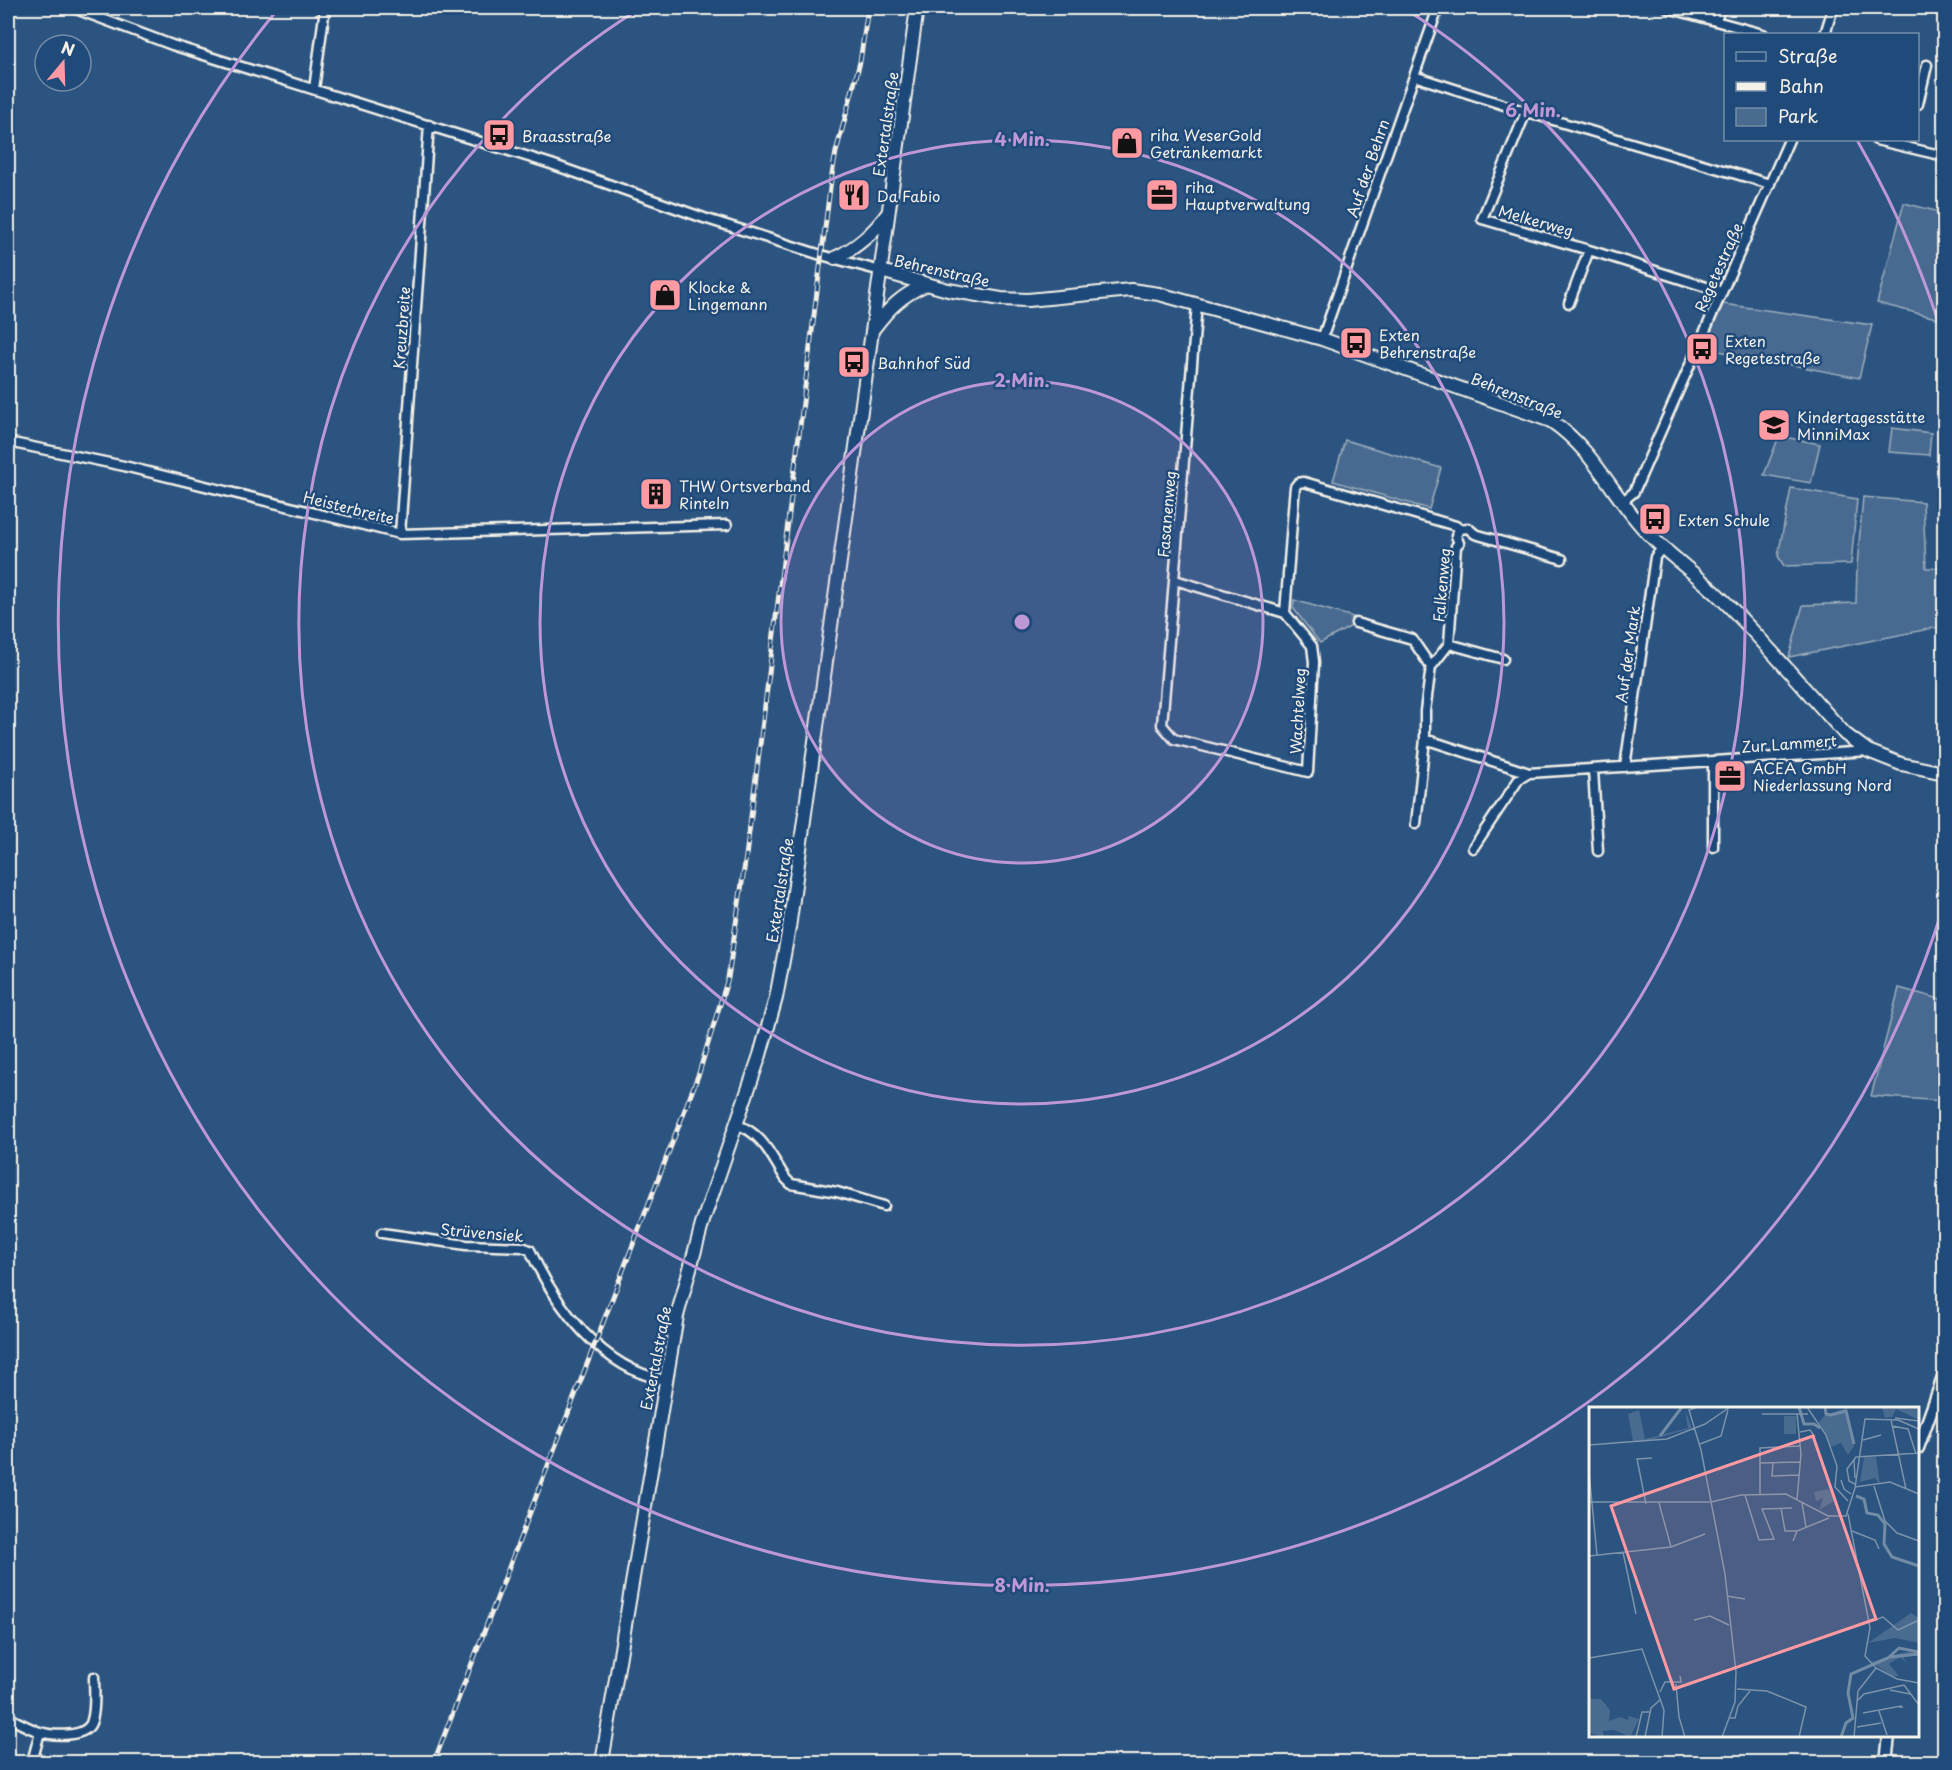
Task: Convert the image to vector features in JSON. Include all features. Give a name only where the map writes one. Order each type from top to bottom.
[{"type":"main road","name":"Extertalstraße","points":[[602,1762],[677,1316],[693,1254],[737,1125],[776,998],[789,928],[917,8]]},
{"type":"main road","points":[[835,258],[876,230],[888,212]]},
{"type":"main road","name":"Behrenstraße","points":[[881,271],[963,294],[1001,299],[1028,300],[1131,290],[1159,294],[1322,339],[1551,421],[1587,451],[1637,521],[1724,601],[1845,734],[1868,751],[1901,764],[1944,773]]},
{"type":"main road","points":[[874,329],[896,302],[925,285]]},
{"type":"street","points":[[74,8],[172,45],[602,181],[715,222],[881,271]]},
{"type":"street","points":[[315,89],[325,8]]},
{"type":"street","name":"Auf der Behrn","points":[[1322,339],[1438,8]]},
{"type":"street","points":[[1668,8],[1759,33]]},
{"type":"street","points":[[1716,21],[1719,12],[1717,8]]},
{"type":"street","points":[[1825,33],[1833,8]]},
{"type":"street","points":[[1919,96],[1927,65]]},
{"type":"street","points":[[1414,76],[1526,112],[1770,184]]},
{"type":"street","name":"Melkerweg","points":[[1526,112],[1482,219],[1722,292]]},
{"type":"street","name":"Kreuzbreite","points":[[400,534],[429,125]]},
{"type":"street","name":"Regetestraße","points":[[1623,501],[1634,492],[1789,141]]},
{"type":"street","points":[[1887,141],[1908,143],[1944,156]]},
{"type":"street","name":"Melkerweg","points":[[1569,303],[1589,250]]},
{"type":"street","name":"Fasanenweg","points":[[1162,725],[1197,304]]},
{"type":"street","name":"Heisterbreite","points":[[8,442],[124,466],[400,534],[727,525]]},
{"type":"street","name":"Falkenweg","points":[[1285,613],[1294,497],[1298,483],[1304,482],[1456,526],[1459,529],[1468,528],[1475,534],[1562,559]]},
{"type":"street","name":"Falkenweg","points":[[1431,667],[1449,644],[1456,546],[1459,543],[1456,536],[1459,529]]},
{"type":"street","name":"Auf der Mark","points":[[1624,767],[1655,557],[1663,547]]},
{"type":"street","points":[[1174,580],[1285,613]]},
{"type":"street","name":"Wachtelweg","points":[[1162,725],[1174,739],[1308,772],[1314,662],[1312,646],[1285,613]]},
{"type":"street","points":[[1356,623],[1412,639],[1431,667],[1416,824]]},
{"type":"street","name":"Falkenweg","points":[[1449,644],[1503,658]]},
{"type":"street","points":[[1425,739],[1530,773]]},
{"type":"street","name":"Zur Lammert","points":[[1530,773],[1868,751]]},
{"type":"street","points":[[1713,761],[1713,847]]},
{"type":"street","points":[[1593,770],[1598,851]]},
{"type":"street","points":[[1473,848],[1519,779],[1530,773]]},
{"type":"street","points":[[737,1125],[756,1134],[791,1184],[837,1192],[884,1206]]},
{"type":"street","name":"Strüvensiek","points":[[382,1233],[435,1241],[522,1247],[530,1250],[553,1293],[596,1344],[611,1357],[631,1369],[665,1380]]},
{"type":"street","points":[[1919,1443],[1944,1375]]},
{"type":"street","points":[[8,1717],[40,1732],[69,1734],[82,1732],[92,1721],[94,1677]]},
{"type":"street","points":[[32,1762],[40,1732]]},
{"type":"street","points":[[1887,1762],[1889,1737]]},
{"type":"green space","points":[[1904,203],[1944,213],[1944,320],[1877,303]]},
{"type":"green space","points":[[1723,304],[1872,325],[1859,378],[1703,348]]},
{"type":"green space","points":[[1892,428],[1931,433],[1929,455],[1889,452]]},
{"type":"green space","points":[[1779,436],[1820,444],[1811,483],[1764,475]]},
{"type":"green space","points":[[1345,440],[1441,468],[1429,509],[1333,481]]},
{"type":"green space","points":[[1791,488],[1857,499],[1851,564],[1784,566],[1778,556]]},
{"type":"green space","points":[[1863,497],[1923,502],[1926,568],[1944,568],[1944,626],[1789,657],[1803,605],[1856,603]]},
{"type":"green space","points":[[1294,600],[1353,617],[1350,627],[1320,643],[1293,608]]},
{"type":"green space","points":[[1899,988],[1944,1000],[1944,1101],[1871,1096]]},
{"type":"railway","points":[[434,1762],[699,1073],[728,978],[746,856],[831,180],[836,152],[860,62],[868,8]]},
{"type":"place","name":"Braasstraße","points":[[499,135]]},
{"type":"place","name":"riha WeserGold Getränkemarkt","points":[[1127,143]]},
{"type":"place","name":"Da Fabio","points":[[854,195]]},
{"type":"place","name":"riha Hauptverwaltung","points":[[1162,195]]},
{"type":"place","name":"Klocke & Lingemann","points":[[665,295]]},
{"type":"place","name":"Exten Behrenstraße","points":[[1356,343]]},
{"type":"place","name":"Exten Regetestraße","points":[[1702,349]]},
{"type":"place","name":"Bahnhof Süd","points":[[854,362]]},
{"type":"place","name":"Kindertagesstätte MinniMax","points":[[1774,425]]},
{"type":"place","name":"THW Ortsverband Rinteln","points":[[656,494]]},
{"type":"place","name":"Exten Schule","points":[[1655,519]]},
{"type":"place","name":"ACEA GmbH Niederlassung Nord","points":[[1730,776]]}]
